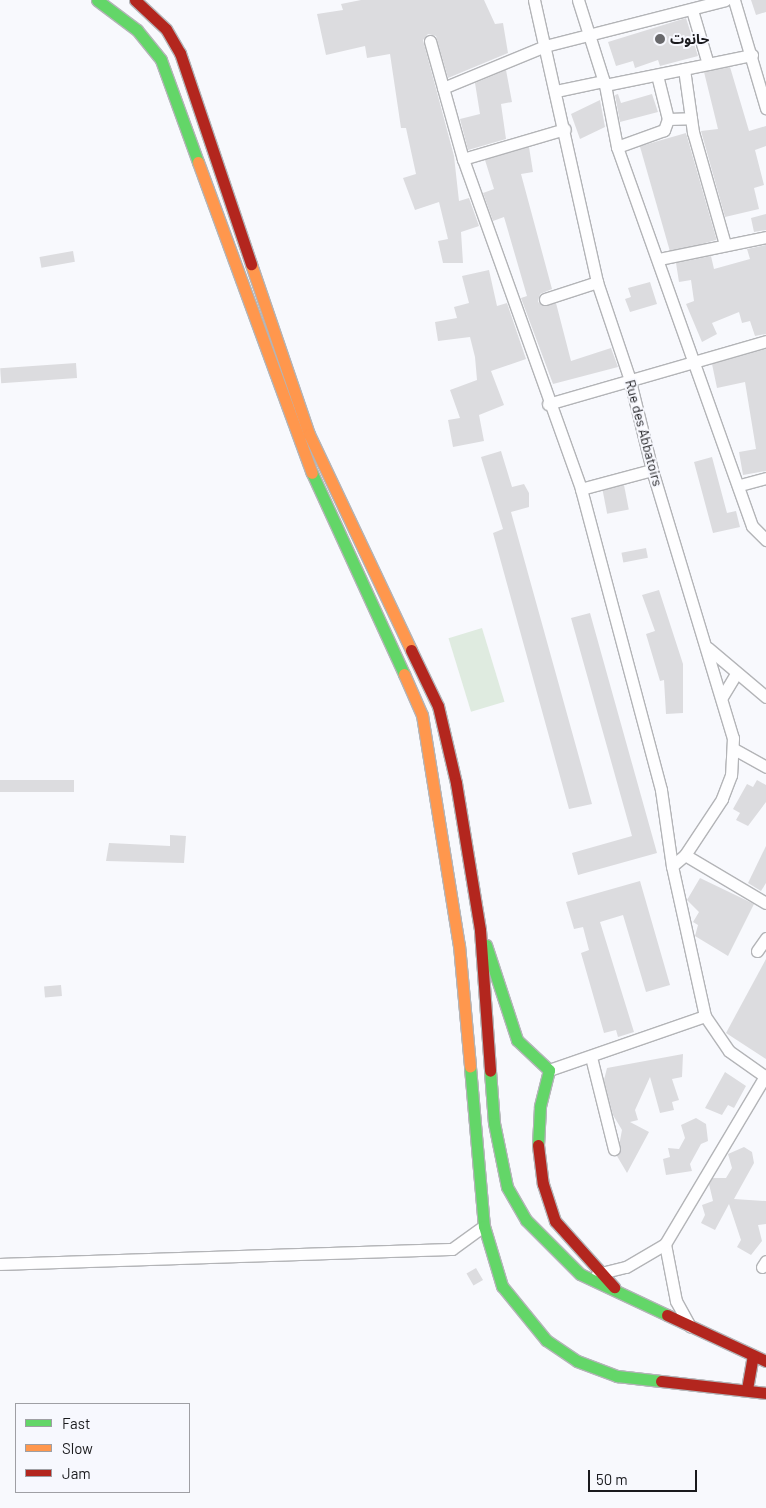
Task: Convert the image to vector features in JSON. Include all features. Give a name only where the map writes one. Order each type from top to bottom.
[{"type":"street","points":[[97,0],[137,30],[160,60],[298,442],[422,715],[459,945],[484,1226],[490,1257],[520,1313],[546,1340],[577,1361],[617,1376],[747,1389],[766,1393]]},
{"type":"street","points":[[136,0],[166,29],[180,53],[309,434],[438,706],[480,930],[494,1123],[507,1187],[526,1220],[580,1274],[766,1361]]},
{"type":"street","name":"Rue des Abbatoirs","points":[[534,0],[565,129],[597,282],[629,377],[652,470],[722,697],[734,749],[722,799],[685,855],[672,866]]},
{"type":"street","points":[[578,0],[604,83],[617,147],[659,259],[692,360],[740,485],[752,526],[766,540]]},
{"type":"street","points":[[443,88],[545,46],[692,10],[725,0]]},
{"type":"street","points":[[734,0],[752,55],[766,108]]},
{"type":"street","points":[[692,10],[708,64]]},
{"type":"street","points":[[430,41],[463,159],[548,404],[581,489],[661,790],[672,866],[705,1016],[729,1051],[765,1076],[665,1244],[647,1258],[603,1274],[580,1274]]},
{"type":"street","points":[[556,91],[658,75],[752,55]]},
{"type":"street","points":[[684,69],[691,118],[725,244]]},
{"type":"street","points":[[617,147],[664,130],[668,119],[658,75]]},
{"type":"street","points":[[668,119],[691,118]]},
{"type":"street","points":[[463,159],[565,129]]},
{"type":"street","points":[[659,259],[766,236]]},
{"type":"street","points":[[545,299],[597,282]]},
{"type":"street","points":[[548,404],[629,377],[766,341]]},
{"type":"street","points":[[581,489],[652,470]]},
{"type":"street","points":[[740,485],[766,478]]},
{"type":"street","points":[[707,646],[736,674],[760,689],[766,696]]},
{"type":"street","points":[[722,697],[736,674]]},
{"type":"street","points":[[734,749],[766,767]]},
{"type":"street","points":[[685,855],[766,904]]},
{"type":"street","points":[[480,930],[517,1040],[550,1070]]},
{"type":"street","points":[[758,952],[766,938]]},
{"type":"street","points":[[550,1070],[705,1016]]},
{"type":"street","points":[[591,1057],[614,1149]]},
{"type":"street","points":[[550,1070],[538,1136],[543,1184],[555,1220],[619,1292]]},
{"type":"street","points":[[0,1264],[452,1249],[484,1226]]},
{"type":"street","points":[[665,1244],[676,1300],[690,1326]]},
{"type":"street","points":[[747,1389],[753,1356]]},
{"type":"shaded area","points":[[482,628],[505,702],[471,712],[449,638]]},
{"type":"building","points":[[361,0],[484,0],[495,24],[503,23],[508,53],[448,78],[436,36],[428,34],[423,40],[454,156],[459,201],[469,198],[479,226],[461,232],[463,263],[443,263],[438,241],[448,239],[439,202],[415,210],[403,178],[416,174],[406,128],[401,128],[390,54],[367,58],[365,46],[326,55],[317,14],[343,10],[341,4]]},
{"type":"building","points":[[751,0],[766,0],[766,12],[756,15]]},
{"type":"building","name":"حانوت","points":[[686,18],[698,56],[660,66],[658,60],[635,68],[633,61],[616,66],[608,42]]},
{"type":"building","points":[[730,67],[749,131],[766,126],[766,146],[755,150],[764,185],[754,188],[759,209],[725,217],[701,131],[718,129],[704,72]]},
{"type":"building","points":[[506,70],[512,102],[501,104],[506,139],[468,150],[460,119],[480,114],[475,83]]},
{"type":"building","points":[[618,94],[621,103],[652,94],[658,112],[620,122],[615,95]]},
{"type":"building","points":[[600,100],[605,127],[580,139],[571,114]]},
{"type":"building","points":[[686,133],[717,240],[670,253],[640,146]]},
{"type":"building","points":[[529,147],[533,172],[521,174],[552,289],[540,294],[538,302],[544,306],[556,303],[571,361],[611,348],[618,367],[553,384],[521,298],[527,296],[504,217],[493,221],[483,193],[494,189],[485,160]]},
{"type":"building","points":[[766,214],[766,230],[754,232],[751,218]]},
{"type":"building","points":[[766,245],[766,334],[755,336],[750,321],[742,323],[739,312],[712,323],[717,334],[702,342],[686,304],[694,301],[691,280],[679,282],[676,263],[711,256],[714,269],[750,259],[747,249]]},
{"type":"building","points":[[73,251],[75,262],[41,268],[40,257]]},
{"type":"building","points":[[489,270],[497,306],[507,303],[526,359],[491,371],[504,405],[479,415],[484,441],[453,447],[448,420],[460,418],[450,390],[477,380],[475,357],[470,337],[438,341],[435,322],[457,318],[454,307],[469,303],[462,276]]},
{"type":"building","points":[[650,282],[657,304],[630,312],[625,299],[631,297],[628,288]]},
{"type":"building","points":[[766,349],[766,471],[743,475],[739,452],[756,449],[745,382],[717,388],[712,364]]},
{"type":"building","points":[[76,363],[77,378],[1,383],[0,368]]},
{"type":"building","points":[[501,451],[512,487],[524,484],[529,493],[529,507],[511,512],[592,804],[569,809],[493,533],[503,529],[481,457]]},
{"type":"building","points":[[712,457],[727,513],[736,511],[740,527],[713,533],[694,462]]},
{"type":"building","points":[[624,485],[629,510],[607,514],[602,489]]},
{"type":"building","points":[[646,548],[648,558],[623,563],[621,553]]},
{"type":"building","points":[[659,590],[683,664],[683,713],[666,714],[664,680],[660,681],[646,634],[655,631],[642,595]]},
{"type":"building","points":[[590,613],[657,853],[578,875],[572,853],[632,836],[571,618]]},
{"type":"building","points":[[0,780],[74,780],[74,792],[0,792]]},
{"type":"building","points":[[757,780],[766,785],[766,802],[748,826],[736,820],[740,813],[733,809],[747,784],[753,787]]},
{"type":"building","points":[[170,835],[186,836],[184,863],[106,861],[109,843],[170,846]]},
{"type":"building","points":[[766,846],[766,883],[761,891],[748,883]]},
{"type":"building","points":[[700,878],[754,904],[728,956],[695,936],[698,925],[693,922],[699,912],[687,900]]},
{"type":"building","points":[[640,881],[670,985],[646,992],[623,915],[600,922],[634,1032],[618,1037],[616,1030],[604,1033],[581,953],[589,950],[583,927],[574,929],[566,902]]},
{"type":"building","points":[[766,959],[766,1059],[726,1033]]},
{"type":"building","points":[[61,985],[62,996],[45,997],[44,986]]},
{"type":"building","points":[[683,1054],[682,1077],[672,1079],[679,1100],[672,1102],[674,1110],[660,1113],[650,1077],[635,1110],[638,1120],[630,1122],[649,1132],[627,1173],[617,1156],[622,1130],[613,1115],[604,1080],[607,1068]]},
{"type":"building","points":[[725,1072],[746,1086],[734,1108],[728,1105],[722,1115],[705,1108]]},
{"type":"building","points":[[696,1118],[706,1124],[708,1141],[701,1144],[690,1164],[692,1171],[666,1175],[663,1159],[670,1157],[668,1148],[679,1149],[685,1138],[681,1125]]},
{"type":"building","points":[[744,1147],[752,1152],[754,1163],[734,1199],[766,1201],[766,1224],[758,1225],[762,1241],[751,1255],[737,1247],[741,1240],[729,1204],[715,1230],[701,1223],[705,1215],[702,1205],[713,1201],[709,1184],[713,1178],[726,1178],[732,1168],[728,1154]]},
{"type":"building","points":[[476,1268],[483,1280],[473,1286],[466,1274]]},
{"type":"traffic: fast","points":[[97,0],[137,30],[161,60],[198,162]]},
{"type":"traffic: fast","points":[[312,473],[404,674]]},
{"type":"traffic: fast","points":[[486,945],[517,1040],[549,1070],[540,1107],[538,1145]]},
{"type":"traffic: fast","points":[[470,1067],[484,1226],[502,1286],[546,1340],[577,1361],[617,1376],[661,1381]]},
{"type":"traffic: fast","points":[[490,1071],[494,1123],[507,1187],[526,1220],[580,1274],[667,1315]]},
{"type":"traffic: slow","points":[[198,162],[312,473]]},
{"type":"traffic: slow","points":[[251,264],[309,434],[411,650]]},
{"type":"traffic: slow","points":[[404,674],[422,715],[459,945],[470,1067]]},
{"type":"traffic: jam","points":[[135,0],[166,29],[180,53],[251,264]]},
{"type":"traffic: jam","points":[[411,650],[438,706],[456,783],[480,930],[490,1071]]},
{"type":"traffic: jam","points":[[538,1145],[543,1184],[555,1221],[614,1287]]},
{"type":"traffic: jam","points":[[667,1315],[766,1361]]},
{"type":"traffic: jam","points":[[747,1389],[753,1356]]},
{"type":"traffic: jam","points":[[661,1381],[766,1393]]},
{"type":"place","name":"حانوت","points":[[660,39]]}]
